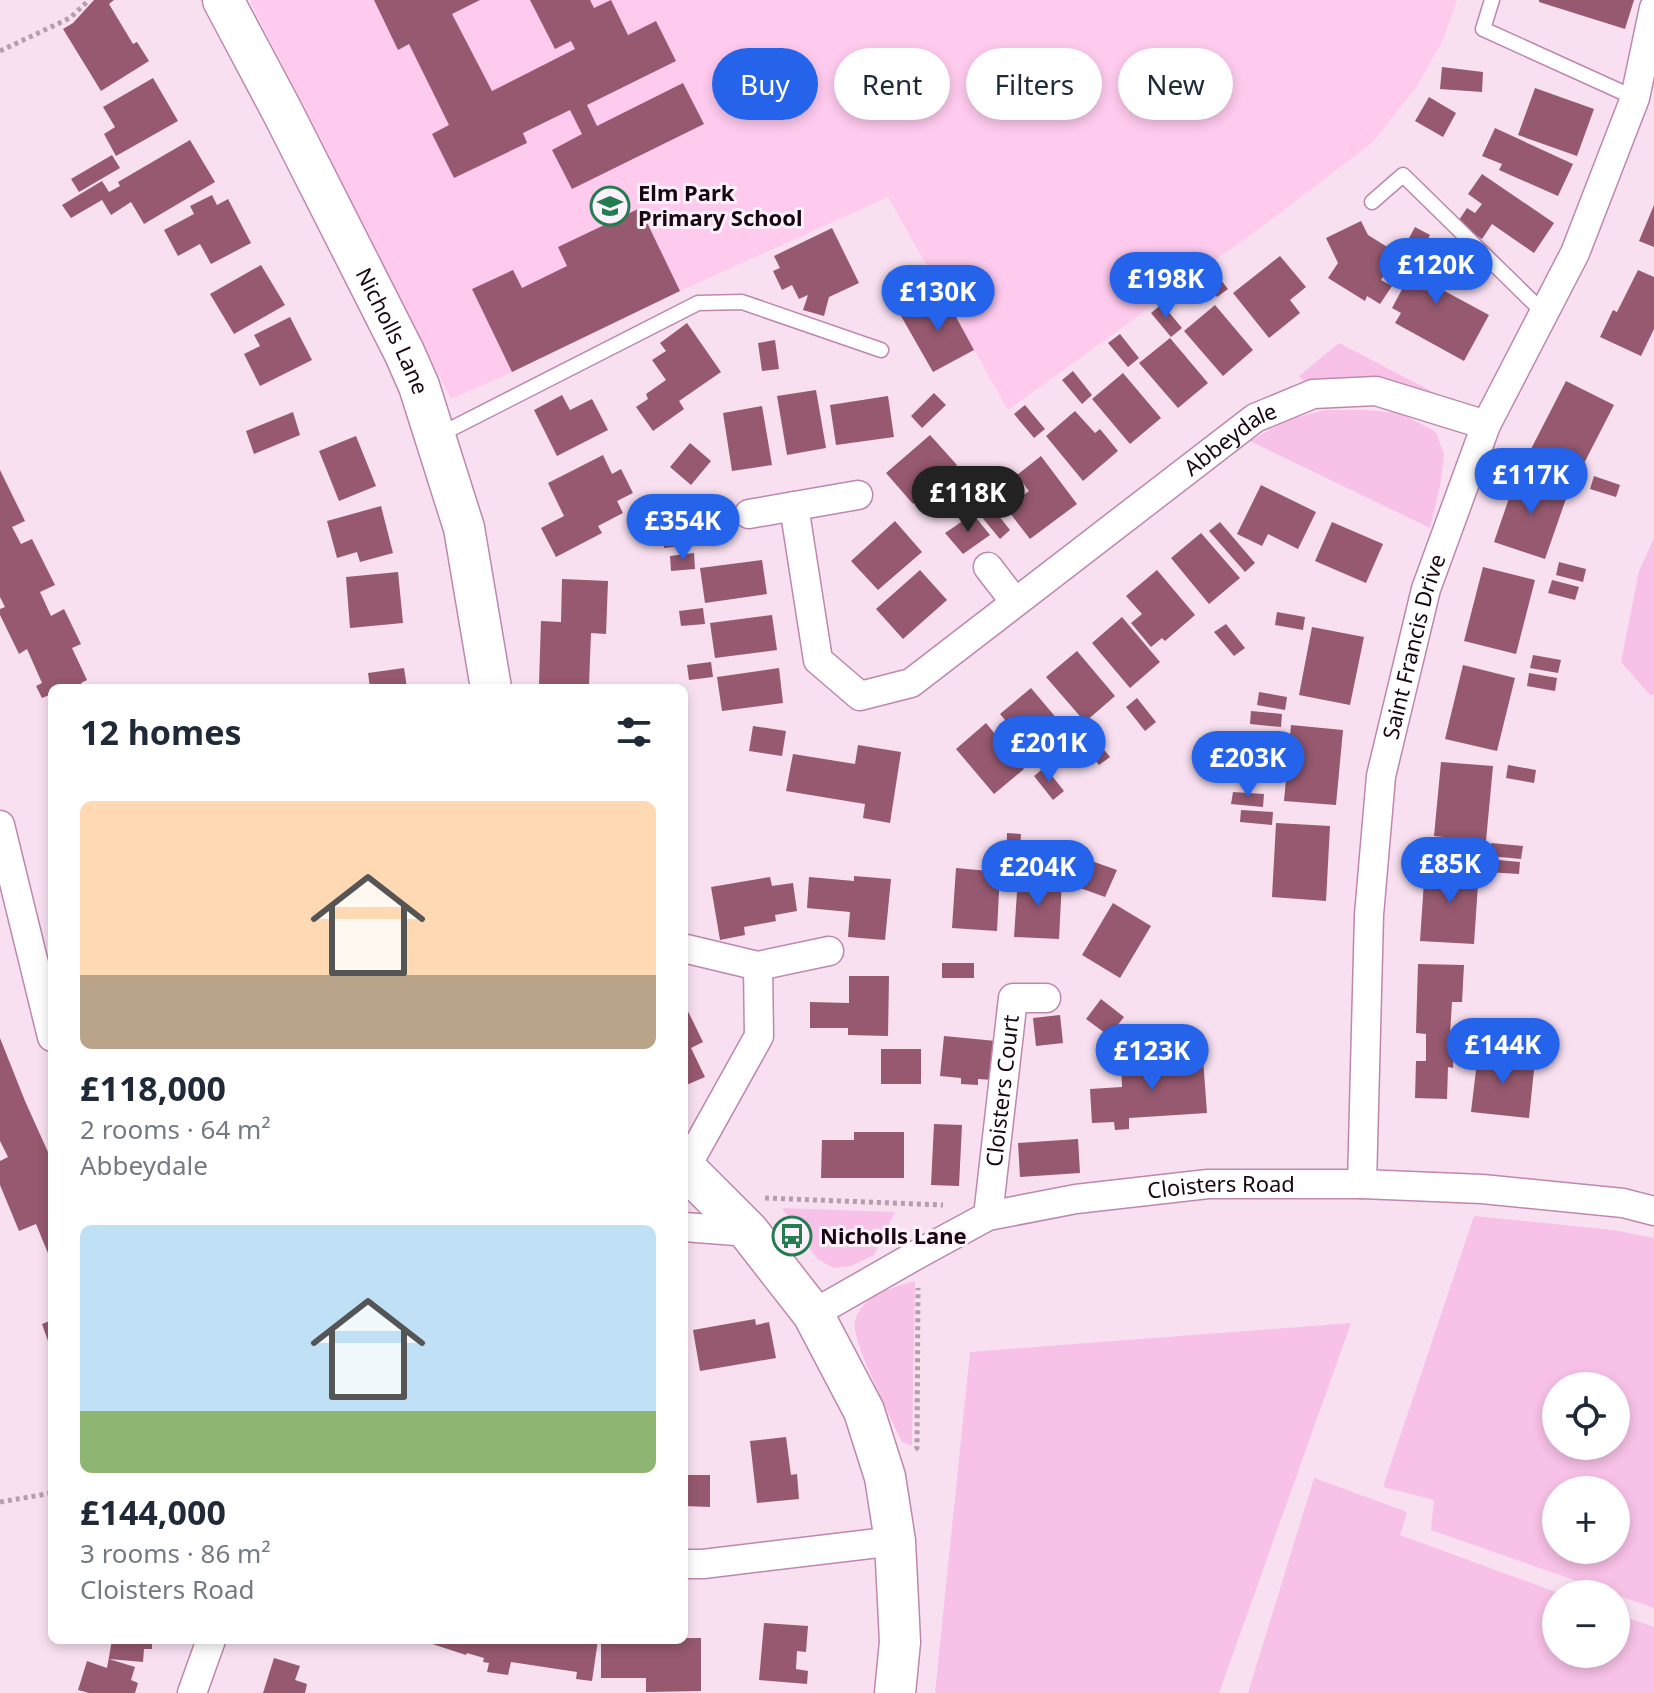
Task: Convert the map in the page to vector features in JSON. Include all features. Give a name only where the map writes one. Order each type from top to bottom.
[{"type":"street","name":"Nicholls Lane","points":[[223,0],[419,386],[464,528],[490,684]]},
{"type":"street","name":"Saint Francis Drive","points":[[1362,1184],[1369,915],[1381,776],[1426,589],[1486,425],[1575,253],[1635,98],[1654,8]]},
{"type":"street","name":"Abbeydale","points":[[794,506],[818,660],[860,696],[911,683],[1255,418],[1313,394],[1376,391],[1486,425]]},
{"type":"street","points":[[749,514],[858,495]]},
{"type":"street","points":[[988,567],[1015,602]]},
{"type":"street","points":[[0,825],[48,1021]]},
{"type":"street","points":[[688,949],[758,966],[829,951]]},
{"type":"street","points":[[758,966],[759,1036],[694,1177],[749,1232],[813,1314],[864,1411],[885,1477],[895,1541],[900,1642],[895,1693]]},
{"type":"street","name":"Cloisters Court","points":[[988,1216],[1013,998],[1046,998]]},
{"type":"street","name":"Cloisters Road","points":[[813,1314],[988,1216],[1076,1199],[1208,1184],[1362,1184],[1482,1189],[1623,1203],[1654,1211]]},
{"type":"street","points":[[688,1227],[749,1232]]},
{"type":"street","points":[[688,1564],[895,1541]]},
{"type":"street","points":[[192,1693],[210,1644]]},
{"type":"lane","points":[[1492,0],[1483,29],[1635,98]]},
{"type":"lane","points":[[1372,202],[1403,175],[1544,313]]},
{"type":"lane","points":[[435,437],[698,303],[742,302],[881,350]]},
{"type":"path","points":[[0,51],[70,18],[89,0]]},
{"type":"path","points":[[694,1177],[940,1205],[988,1216]]},
{"type":"path","points":[[885,1477],[917,1448],[918,1254]]},
{"type":"path","points":[[0,1502],[48,1494]]},
{"type":"shaded area","name":"Elm Park Primary School","points":[[251,0],[1457,0],[1443,40],[1417,86],[1373,142],[1008,410],[888,197],[451,399]]},
{"type":"shaded area","points":[[1339,343],[1441,396],[1310,387],[1299,376]]},
{"type":"shaded area","points":[[1325,410],[1400,413],[1436,432],[1444,455],[1430,528],[1250,441],[1287,420]]},
{"type":"shaded area","points":[[1654,538],[1654,695],[1650,695],[1621,662],[1639,571]]},
{"type":"shaded area","points":[[782,1208],[895,1212],[874,1255],[851,1266],[834,1268],[817,1259]]},
{"type":"shaded area","points":[[1474,1216],[1613,1230],[1654,1238],[1654,1608],[1630,1600],[1630,1580],[1574,1580],[1431,1530],[1434,1500],[1383,1487]]},
{"type":"shaded area","points":[[915,1281],[912,1446],[902,1442],[873,1380],[859,1345],[855,1321],[871,1298]]},
{"type":"shaded area","points":[[1351,1323],[1219,1693],[935,1693],[970,1352]]},
{"type":"shaded area","points":[[1314,1478],[1407,1512],[1400,1535],[1542,1587],[1542,1668],[1630,1668],[1630,1619],[1654,1627],[1654,1693],[1248,1693]]},
{"type":"building","points":[[94,0],[114,0],[109,4],[133,44],[137,42],[149,61],[101,91],[63,29],[73,23]]},
{"type":"building","points":[[374,0],[480,0],[452,14],[492,91],[575,49],[571,41],[555,49],[530,0],[590,0],[594,8],[611,0],[628,35],[656,21],[676,61],[587,105],[597,126],[683,83],[704,124],[572,189],[552,150],[582,134],[570,110],[523,133],[527,143],[454,178],[432,134],[449,125],[409,44],[398,50]]},
{"type":"building","points":[[1539,0],[1634,0],[1625,29]]},
{"type":"building","points":[[1442,67],[1483,72],[1482,92],[1440,89]]},
{"type":"building","points":[[153,78],[178,121],[116,156],[104,134],[115,127],[103,107]]},
{"type":"building","points":[[1535,88],[1594,109],[1577,156],[1518,135]]},
{"type":"building","points":[[1429,97],[1456,113],[1443,137],[1415,121]]},
{"type":"building","points":[[1495,128],[1573,164],[1558,196],[1499,170],[1502,164],[1482,156]]},
{"type":"building","points":[[190,140],[215,182],[144,224],[131,202],[111,215],[102,200],[71,218],[62,205],[102,181],[109,192],[120,186],[118,182]]},
{"type":"building","points":[[112,155],[120,168],[79,192],[71,179]]},
{"type":"building","points":[[1482,174],[1554,223],[1534,253],[1492,224],[1482,239],[1457,223],[1467,208],[1475,213],[1482,204],[1468,194]]},
{"type":"building","points":[[212,195],[217,205],[228,199],[251,243],[211,264],[200,244],[178,256],[164,230],[194,214],[190,206]]},
{"type":"building","points":[[1654,205],[1654,247],[1639,241]]},
{"type":"building","points":[[640,208],[680,291],[512,372],[472,289],[513,270],[522,288],[567,266],[558,247]]},
{"type":"building","points":[[1361,221],[1368,235],[1397,253],[1381,280],[1392,286],[1380,304],[1367,296],[1365,301],[1328,278],[1338,263],[1326,238]]},
{"type":"building","points":[[1415,227],[1430,235],[1418,258],[1447,274],[1439,288],[1489,315],[1464,361],[1395,323],[1401,313],[1392,308],[1416,263],[1400,255]]},
{"type":"building","points":[[832,228],[859,283],[829,297],[824,316],[803,310],[808,295],[799,299],[792,285],[782,290],[773,271],[780,268],[774,256]]},
{"type":"building","points":[[1280,256],[1306,287],[1290,300],[1300,313],[1269,338],[1233,293]]},
{"type":"building","points":[[261,265],[285,305],[234,334],[210,294]]},
{"type":"building","points":[[1209,265],[1228,289],[1217,297],[1198,273]]},
{"type":"building","points":[[1638,270],[1654,277],[1654,329],[1641,356],[1600,337],[1613,310],[1617,312]]},
{"type":"building","points":[[932,272],[939,287],[919,297],[912,283]]},
{"type":"building","points":[[943,293],[974,350],[933,372],[901,316]]},
{"type":"building","points":[[1162,304],[1182,328],[1171,337],[1151,313]]},
{"type":"building","points":[[1215,305],[1253,350],[1223,376],[1184,331]]},
{"type":"building","points":[[290,317],[312,360],[260,386],[244,354],[260,346],[254,335]]},
{"type":"building","points":[[687,323],[721,372],[679,401],[684,409],[653,431],[636,407],[648,399],[646,394],[666,380],[652,360],[666,351],[660,343]]},
{"type":"building","points":[[1120,334],[1139,358],[1128,367],[1108,343]]},
{"type":"building","points":[[1170,338],[1208,383],[1178,408],[1139,363]]},
{"type":"building","points":[[775,340],[779,369],[762,371],[758,343]]},
{"type":"building","points":[[1073,371],[1092,395],[1082,404],[1062,380]]},
{"type":"building","points":[[1123,373],[1161,418],[1130,444],[1092,399]]},
{"type":"building","points":[[1566,381],[1614,405],[1579,473],[1531,449]]},
{"type":"building","points":[[816,390],[826,448],[787,455],[777,396]]},
{"type":"building","points":[[934,393],[946,405],[922,428],[911,416]]},
{"type":"building","points":[[562,395],[570,410],[592,399],[608,430],[557,456],[534,410]]},
{"type":"building","points":[[888,396],[894,437],[836,445],[830,405]]},
{"type":"building","points":[[1025,405],[1045,429],[1034,438],[1014,414]]},
{"type":"building","points":[[762,406],[772,465],[732,471],[723,413]]},
{"type":"building","points":[[1075,411],[1095,433],[1100,429],[1118,451],[1083,481],[1046,436]]},
{"type":"building","points":[[293,412],[300,435],[254,454],[246,431]]},
{"type":"building","points":[[930,435],[957,465],[913,504],[886,473]]},
{"type":"building","points":[[356,436],[376,486],[339,501],[319,451]]},
{"type":"building","points":[[690,443],[711,461],[691,485],[670,467]]},
{"type":"building","points":[[603,455],[612,474],[621,469],[633,493],[617,501],[623,513],[598,526],[602,533],[556,557],[541,528],[564,516],[548,483]]},
{"type":"building","points":[[1041,456],[1077,504],[1030,539],[1006,508],[1029,491],[1017,475]]},
{"type":"building","points":[[0,470],[25,521],[12,527],[21,544],[32,539],[55,585],[40,592],[51,616],[64,609],[81,644],[72,648],[87,680],[82,684],[48,684],[48,696],[42,698],[36,686],[42,683],[27,649],[19,654],[0,615],[0,609],[5,607],[0,597]]},
{"type":"building","points":[[1518,472],[1569,490],[1545,559],[1494,542]]},
{"type":"building","points":[[1594,476],[1620,485],[1616,497],[1590,489]]},
{"type":"building","points":[[1261,485],[1316,512],[1298,549],[1268,534],[1262,546],[1237,534]]},
{"type":"building","points":[[722,505],[726,540],[664,548],[660,514]]},
{"type":"building","points":[[381,506],[393,553],[360,562],[357,552],[337,558],[327,521]]},
{"type":"building","points":[[991,506],[1010,530],[1000,539],[980,515]]},
{"type":"building","points":[[973,514],[990,535],[963,554],[945,533]]},
{"type":"building","points":[[895,521],[922,552],[878,590],[851,561]]},
{"type":"building","points":[[1220,522],[1255,563],[1245,572],[1209,531]]},
{"type":"building","points":[[1332,522],[1383,544],[1366,583],[1315,561]]},
{"type":"building","points":[[1201,533],[1240,578],[1209,604],[1171,558]]},
{"type":"building","points":[[694,553],[695,569],[671,571],[670,556]]},
{"type":"building","points":[[762,560],[767,594],[705,603],[700,568]]},
{"type":"building","points":[[1559,562],[1586,569],[1583,582],[1556,575]]},
{"type":"building","points":[[1483,567],[1535,580],[1516,654],[1464,641]]},
{"type":"building","points":[[920,570],[947,600],[903,639],[876,609]]},
{"type":"building","points":[[1157,570],[1195,615],[1165,641],[1162,638],[1151,647],[1131,623],[1142,614],[1126,596]]},
{"type":"building","points":[[398,572],[403,623],[350,628],[346,577]]},
{"type":"building","points":[[562,579],[608,581],[606,634],[591,633],[589,684],[539,684],[541,621],[561,622]]},
{"type":"building","points":[[1552,580],[1579,587],[1575,600],[1548,593]]},
{"type":"building","points":[[703,608],[705,624],[681,626],[679,611]]},
{"type":"building","points":[[1277,612],[1305,617],[1303,630],[1275,625]]},
{"type":"building","points":[[772,615],[777,650],[715,658],[710,623]]},
{"type":"building","points":[[1122,617],[1160,662],[1130,688],[1092,643]]},
{"type":"building","points":[[1226,624],[1245,648],[1234,656],[1214,632]]},
{"type":"building","points":[[1312,627],[1364,637],[1350,705],[1299,695]]},
{"type":"building","points":[[1077,651],[1115,696],[1085,722],[1046,677]]},
{"type":"building","points":[[1533,655],[1561,660],[1558,673],[1530,668]]},
{"type":"building","points":[[711,662],[713,677],[689,680],[687,665]]},
{"type":"building","points":[[1463,665],[1515,678],[1497,751],[1445,739]]},
{"type":"building","points":[[404,668],[406,684],[369,684],[368,673]]},
{"type":"building","points":[[779,668],[783,703],[722,711],[717,677]]},
{"type":"building","points":[[1529,673],[1557,678],[1555,691],[1527,686]]},
{"type":"building","points":[[1031,688],[1069,733],[1038,759],[1000,714]]},
{"type":"building","points":[[1259,692],[1287,697],[1285,710],[1257,705]]},
{"type":"building","points":[[1137,698],[1156,722],[1145,731],[1126,707]]},
{"type":"building","points":[[1251,711],[1282,714],[1281,727],[1250,724]]},
{"type":"building","points":[[986,723],[1024,769],[994,794],[956,749]]},
{"type":"building","points":[[1291,725],[1343,730],[1336,805],[1284,801]]},
{"type":"building","points":[[753,726],[786,731],[782,756],[749,751]]},
{"type":"building","points":[[1090,733],[1110,757],[1099,765],[1079,741]]},
{"type":"building","points":[[858,745],[901,752],[890,823],[863,818],[865,804],[786,791],[793,754],[855,764]]},
{"type":"building","points":[[1441,762],[1493,766],[1486,841],[1434,836]]},
{"type":"building","points":[[1508,765],[1536,770],[1534,783],[1506,778]]},
{"type":"building","points":[[1045,767],[1064,791],[1053,800],[1034,776]]},
{"type":"building","points":[[1233,792],[1264,794],[1263,807],[1231,804]]},
{"type":"building","points":[[1241,810],[1273,812],[1272,825],[1240,822]]},
{"type":"building","points":[[1276,823],[1330,826],[1326,901],[1272,897]]},
{"type":"building","points":[[1007,833],[1021,834],[1019,862],[1006,861]]},
{"type":"building","points":[[1491,843],[1523,846],[1521,859],[1490,856]]},
{"type":"building","points":[[1083,858],[1117,870],[1105,897],[1072,885]]},
{"type":"building","points":[[1488,859],[1520,862],[1519,874],[1487,872]]},
{"type":"building","points":[[1425,866],[1479,869],[1474,944],[1420,941]]},
{"type":"building","points":[[956,868],[1000,872],[997,931],[952,928]]},
{"type":"building","points":[[854,876],[891,879],[885,940],[848,937],[850,912],[807,908],[809,877],[854,881]]},
{"type":"building","points":[[770,877],[772,886],[793,883],[797,911],[775,915],[776,921],[744,927],[745,935],[720,940],[711,887]]},
{"type":"building","points":[[1018,877],[1062,880],[1059,939],[1014,937]]},
{"type":"building","points":[[1113,903],[1151,926],[1120,978],[1082,955]]},
{"type":"building","points":[[942,963],[974,963],[974,978],[942,978]]},
{"type":"building","points":[[1418,964],[1464,965],[1462,1002],[1452,1002],[1450,1034],[1454,1035],[1453,1068],[1448,1067],[1447,1099],[1415,1098],[1416,1061],[1426,1061],[1426,1034],[1416,1033]]},
{"type":"building","points":[[849,976],[889,976],[888,1036],[848,1035],[848,1028],[810,1028],[810,1002],[849,1003]]},
{"type":"building","points":[[1101,999],[1124,1017],[1109,1036],[1086,1019]]},
{"type":"building","points":[[688,1011],[703,1042],[691,1048],[705,1077],[688,1084]]},
{"type":"building","points":[[1060,1015],[1063,1043],[1036,1046],[1033,1018]]},
{"type":"building","points":[[944,1036],[996,1041],[993,1080],[978,1079],[978,1085],[961,1084],[961,1078],[940,1076]]},
{"type":"building","points":[[0,1038],[48,1152],[48,1253],[36,1224],[19,1231],[0,1185],[0,1161],[8,1157],[0,1141]]},
{"type":"building","points":[[881,1049],[921,1049],[921,1084],[881,1084]]},
{"type":"building","points":[[1478,1053],[1535,1060],[1529,1118],[1471,1112]]},
{"type":"building","points":[[1203,1058],[1207,1113],[1129,1118],[1129,1129],[1115,1130],[1114,1122],[1092,1123],[1090,1089],[1122,1087],[1121,1063]]},
{"type":"building","points":[[934,1124],[962,1125],[959,1186],[931,1185]]},
{"type":"building","points":[[854,1132],[904,1132],[904,1178],[821,1178],[822,1140],[854,1140]]},
{"type":"building","points":[[1078,1139],[1080,1173],[1020,1177],[1018,1143]]},
{"type":"building","points":[[755,1319],[756,1325],[769,1322],[776,1358],[700,1371],[693,1330]]},
{"type":"building","points":[[48,1322],[48,1341],[42,1324]]},
{"type":"building","points":[[786,1437],[791,1475],[797,1474],[799,1499],[757,1503],[750,1441]]},
{"type":"building","points":[[688,1475],[710,1475],[710,1507],[688,1506]]},
{"type":"building","points":[[764,1623],[808,1626],[806,1652],[797,1651],[796,1669],[808,1671],[807,1684],[759,1680]]},
{"type":"building","points":[[688,1638],[701,1638],[701,1691],[646,1692],[646,1678],[601,1678],[601,1644],[688,1644]]},
{"type":"building","points":[[111,1644],[152,1644],[152,1649],[144,1649],[143,1662],[109,1659],[135,1667],[131,1680],[138,1683],[135,1693],[89,1693],[78,1690],[87,1661],[107,1668]]},
{"type":"building","points":[[432,1644],[597,1644],[592,1681],[576,1679],[577,1672],[511,1662],[508,1675],[487,1672],[489,1663],[483,1662],[484,1658]]},
{"type":"building","points":[[274,1658],[300,1666],[295,1680],[307,1684],[305,1693],[263,1693]]},
{"type":"place","name":"Elm Park Primary School","points":[[610,206]]},
{"type":"place","name":"Nicholls Lane","points":[[792,1236]]}]
